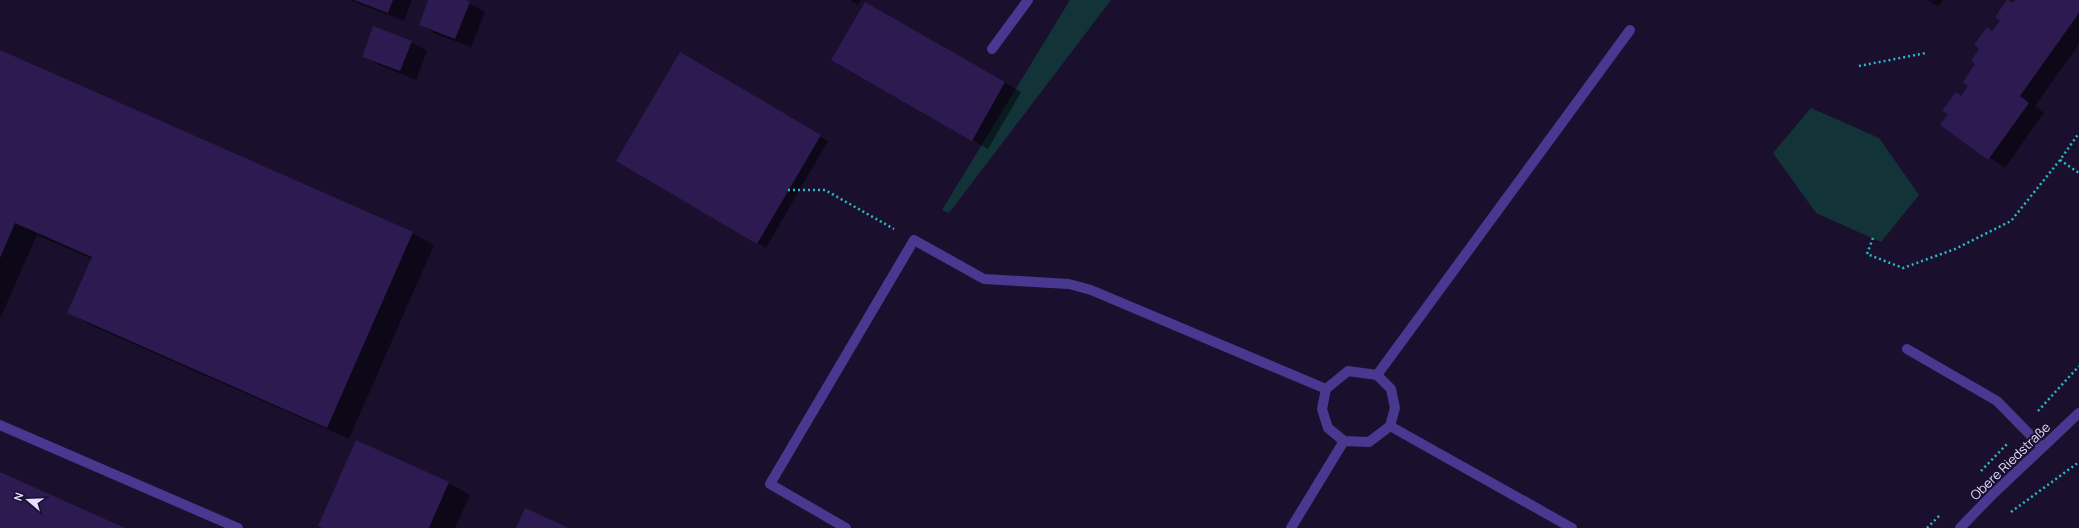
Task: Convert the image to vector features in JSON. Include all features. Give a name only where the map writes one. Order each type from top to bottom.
[{"type":"street","points":[[992,49],[1028,0]]},
{"type":"street","points":[[1377,375],[1630,30]]},
{"type":"street","points":[[846,528],[770,484],[914,240],[984,279],[1069,284],[1091,290],[1326,389]]},
{"type":"street","points":[[1907,349],[1997,400],[2042,447]]},
{"type":"street","points":[[1348,371],[1377,375],[1391,389],[1395,408],[1390,426],[1370,442],[1344,441],[1328,428],[1322,409],[1326,389],[1348,371]]},
{"type":"street","name":"Obere Riedstraße","points":[[1960,528],[2042,447],[2079,413]]},
{"type":"street","points":[[0,425],[238,528]]},
{"type":"street","points":[[1390,426],[1572,528]]},
{"type":"street","points":[[1291,528],[1344,441]]},
{"type":"path","points":[[1859,66],[1926,53]]},
{"type":"path","points":[[1873,238],[1868,254],[1903,268],[1955,249],[2011,221],[2060,160],[2079,133]]},
{"type":"path","points":[[2060,160],[2079,173]]},
{"type":"path","points":[[788,190],[825,190],[914,240]]},
{"type":"path","points":[[1980,472],[2024,427],[2079,366]]},
{"type":"path","points":[[2011,512],[2079,462]]},
{"type":"path","points":[[1927,528],[1943,511]]},
{"type":"green space","points":[[1070,0],[1111,0],[949,213],[942,210]]},
{"type":"green space","points":[[1811,108],[1879,138],[1919,195],[1881,242],[1816,213],[1773,153]]},
{"type":"building","points":[[354,0],[393,0],[388,13]]},
{"type":"building","points":[[428,0],[466,0],[470,2],[455,39],[419,25]]},
{"type":"building","points":[[2007,0],[2013,3],[2015,0],[2079,0],[2079,13],[2020,96],[2029,103],[1988,160],[1940,125],[1948,114],[1942,111],[1956,92],[1961,96],[1968,86],[1963,82],[1975,64],[1971,61],[1979,49],[1974,45],[1987,27],[1992,31],[2000,21],[1995,17]]},
{"type":"building","points":[[865,2],[1005,82],[972,141],[831,60]]},
{"type":"building","points":[[373,26],[412,41],[400,71],[362,57]]},
{"type":"building","points":[[0,50],[413,232],[327,428],[67,313],[92,257],[15,223],[0,258]]},
{"type":"building","points":[[680,52],[821,135],[757,244],[616,161]]},
{"type":"building","points":[[356,440],[449,482],[429,528],[323,528],[318,526]]},
{"type":"building","points":[[0,472],[125,528],[0,528]]},
{"type":"building","points":[[525,508],[569,528],[516,528]]}]
